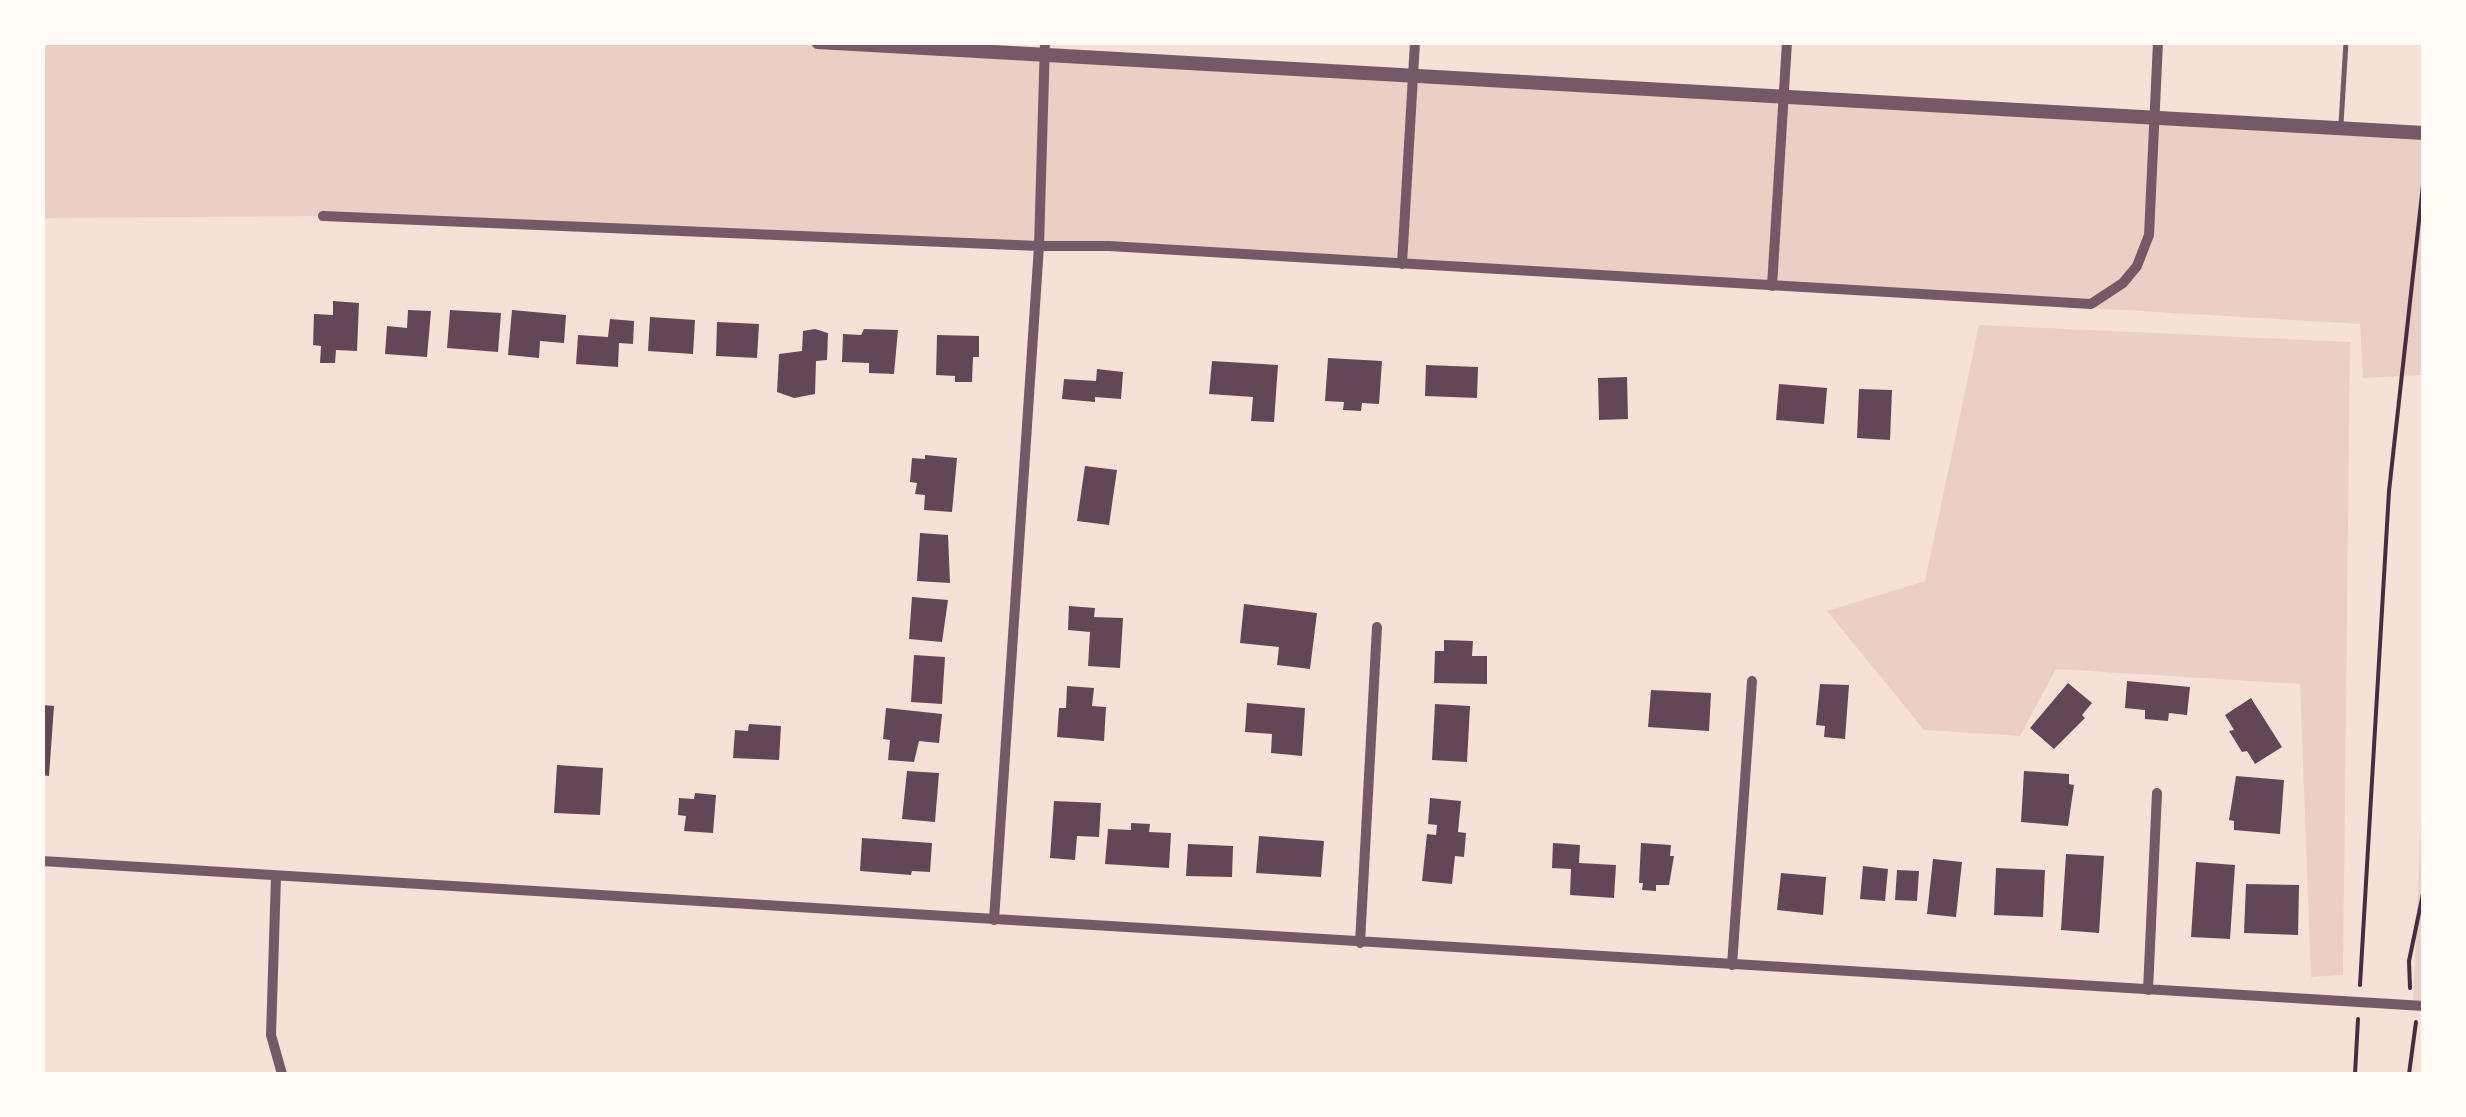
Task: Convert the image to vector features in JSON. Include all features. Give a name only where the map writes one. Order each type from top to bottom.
[{"type":"street","points":[[818,42],[1044,49],[1413,77],[2424,133]]},
{"type":"street","points":[[1402,264],[1415,42]]},
{"type":"street","points":[[1772,286],[1787,42]]},
{"type":"street","points":[[323,216],[1109,246],[2090,304],[2123,283],[2137,266],[2148,235],[2158,42]]},
{"type":"street","points":[[994,920],[1039,246],[1044,49]]},
{"type":"street","points":[[1360,943],[1376,627]]},
{"type":"street","points":[[1732,965],[1752,682]]},
{"type":"street","points":[[2148,990],[2156,792]]},
{"type":"street","points":[[42,861],[2424,1006]]},
{"type":"street","points":[[276,877],[271,1035],[282,1074]]},
{"type":"lane","points":[[2341,128],[2346,42]]},
{"type":"path","points":[[2360,989],[2389,491],[2424,176]]},
{"type":"path","points":[[2410,990],[2409,961],[2424,889]]},
{"type":"path","points":[[2355,1074],[2358,1018]]},
{"type":"path","points":[[2409,1074],[2417,1023]]},
{"type":"shaded area","points":[[42,43],[805,43],[2423,134],[2423,375],[2363,378],[2360,324],[1039,246],[323,216],[43,218]]},
{"type":"shaded area","points":[[1979,325],[2350,342],[2343,975],[2311,977],[2300,684],[2056,669],[2020,736],[1924,730],[1827,611],[1925,581]]},
{"type":"shaded area","points":[[2423,775],[2423,1006],[2413,1005]]},
{"type":"building","points":[[333,301],[359,303],[357,351],[336,350],[335,363],[320,363],[321,346],[313,345],[314,314],[333,315]]},
{"type":"building","points":[[408,310],[431,311],[427,357],[385,354],[387,326],[407,328]]},
{"type":"building","points":[[450,310],[501,313],[498,352],[447,348]]},
{"type":"building","points":[[512,310],[566,315],[564,343],[540,341],[539,358],[508,355]]},
{"type":"building","points":[[650,317],[695,320],[693,354],[648,351]]},
{"type":"building","points":[[610,319],[634,321],[633,344],[619,343],[618,367],[576,364],[578,335],[608,337]]},
{"type":"building","points":[[717,322],[759,324],[757,358],[716,356]]},
{"type":"building","points":[[864,329],[898,330],[894,374],[869,373],[869,363],[842,362],[843,334],[861,335]]},
{"type":"building","points":[[803,331],[828,333],[827,360],[816,361],[815,394],[794,398],[777,392],[779,354],[802,351]]},
{"type":"building","points":[[937,335],[979,336],[979,357],[973,357],[972,382],[955,382],[955,376],[936,375]]},
{"type":"building","points":[[1328,358],[1382,361],[1379,404],[1362,403],[1361,411],[1343,410],[1344,402],[1325,401]]},
{"type":"building","points":[[1212,361],[1278,365],[1274,422],[1251,421],[1253,397],[1209,394]]},
{"type":"building","points":[[1426,365],[1478,367],[1477,398],[1425,396]]},
{"type":"building","points":[[1097,369],[1123,372],[1121,399],[1062,399],[1064,379],[1096,381]]},
{"type":"building","points":[[1627,377],[1628,419],[1599,420],[1598,378]]},
{"type":"building","points":[[1779,384],[1827,388],[1824,424],[1776,420]]},
{"type":"building","points":[[1859,389],[1892,390],[1890,440],[1857,438]]},
{"type":"building","points":[[925,455],[957,458],[952,512],[924,510],[925,495],[915,494],[917,483],[910,482],[912,458],[925,459]]},
{"type":"building","points":[[1085,466],[1117,470],[1109,525],[1077,521]]},
{"type":"building","points":[[920,533],[948,535],[950,583],[917,581]]},
{"type":"building","points":[[912,597],[948,600],[942,642],[909,639]]},
{"type":"building","points":[[1244,604],[1317,613],[1310,669],[1277,665],[1279,647],[1240,643]]},
{"type":"building","points":[[1069,606],[1095,608],[1094,617],[1123,618],[1120,668],[1088,666],[1090,632],[1068,630]]},
{"type":"building","points":[[1444,640],[1473,641],[1472,656],[1487,656],[1487,684],[1434,683],[1435,651],[1444,651]]},
{"type":"building","points":[[914,655],[945,657],[942,704],[911,702]]},
{"type":"building","points":[[2127,681],[2190,687],[2187,715],[2169,713],[2168,721],[2145,719],[2145,710],[2125,708]]},
{"type":"building","points":[[2068,683],[2092,703],[2082,715],[2085,718],[2054,749],[2030,728]]},
{"type":"building","points":[[1820,684],[1849,685],[1845,739],[1824,737],[1825,726],[1816,725]]},
{"type":"building","points":[[1067,686],[1094,688],[1092,706],[1106,707],[1104,741],[1057,737],[1059,708],[1066,708]]},
{"type":"building","points":[[1651,690],[1711,693],[1709,731],[1648,727]]},
{"type":"building","points":[[2251,698],[2282,747],[2255,764],[2229,731],[2234,730],[2225,715]]},
{"type":"building","points":[[1247,703],[1305,708],[1302,756],[1271,753],[1272,734],[1245,732]]},
{"type":"building","points":[[1435,704],[1470,706],[1467,762],[1432,760]]},
{"type":"building","points":[[42,705],[54,706],[49,776],[42,775]]},
{"type":"building","points":[[886,708],[942,714],[939,743],[919,741],[914,762],[888,760],[890,740],[883,739]]},
{"type":"building","points":[[749,724],[781,726],[779,760],[733,758],[735,730],[748,731]]},
{"type":"building","points":[[557,765],[603,768],[600,815],[554,813]]},
{"type":"building","points":[[907,771],[939,773],[935,822],[902,819]]},
{"type":"building","points":[[2024,771],[2069,774],[2069,784],[2074,785],[2068,826],[2021,822]]},
{"type":"building","points":[[2236,776],[2284,780],[2280,834],[2234,830],[2234,821],[2229,820]]},
{"type":"building","points":[[695,793],[716,795],[713,833],[684,831],[686,816],[678,815],[679,798],[694,799]]},
{"type":"building","points":[[1430,798],[1461,801],[1458,832],[1466,833],[1464,857],[1455,856],[1452,884],[1422,881],[1427,834],[1436,835],[1437,825],[1428,824]]},
{"type":"building","points":[[1054,801],[1101,803],[1099,837],[1077,836],[1075,860],[1050,858]]},
{"type":"building","points":[[1131,823],[1150,824],[1149,832],[1171,833],[1169,868],[1105,864],[1108,829],[1131,830]]},
{"type":"building","points":[[1259,836],[1324,841],[1321,877],[1256,873]]},
{"type":"building","points":[[862,838],[932,843],[930,872],[912,871],[911,875],[860,871]]},
{"type":"building","points":[[1553,843],[1580,845],[1579,863],[1616,865],[1614,898],[1570,895],[1571,869],[1552,868]]},
{"type":"building","points":[[1641,843],[1671,845],[1670,856],[1674,856],[1669,885],[1656,885],[1656,891],[1642,890]]},
{"type":"building","points":[[1188,844],[1233,846],[1232,877],[1186,876]]},
{"type":"building","points":[[2066,854],[2104,856],[2099,933],[2061,930]]},
{"type":"building","points":[[1933,859],[1962,862],[1956,917],[1927,914]]},
{"type":"building","points":[[2196,862],[2235,865],[2230,939],[2191,937]]},
{"type":"building","points":[[1863,866],[1888,869],[1885,901],[1860,899]]},
{"type":"building","points":[[1996,868],[2045,870],[2043,917],[1994,915]]},
{"type":"building","points":[[1897,870],[1919,871],[1917,901],[1895,900]]},
{"type":"building","points":[[1781,873],[1826,877],[1823,915],[1777,910]]},
{"type":"building","points":[[2246,884],[2299,885],[2298,935],[2244,933]]}]
